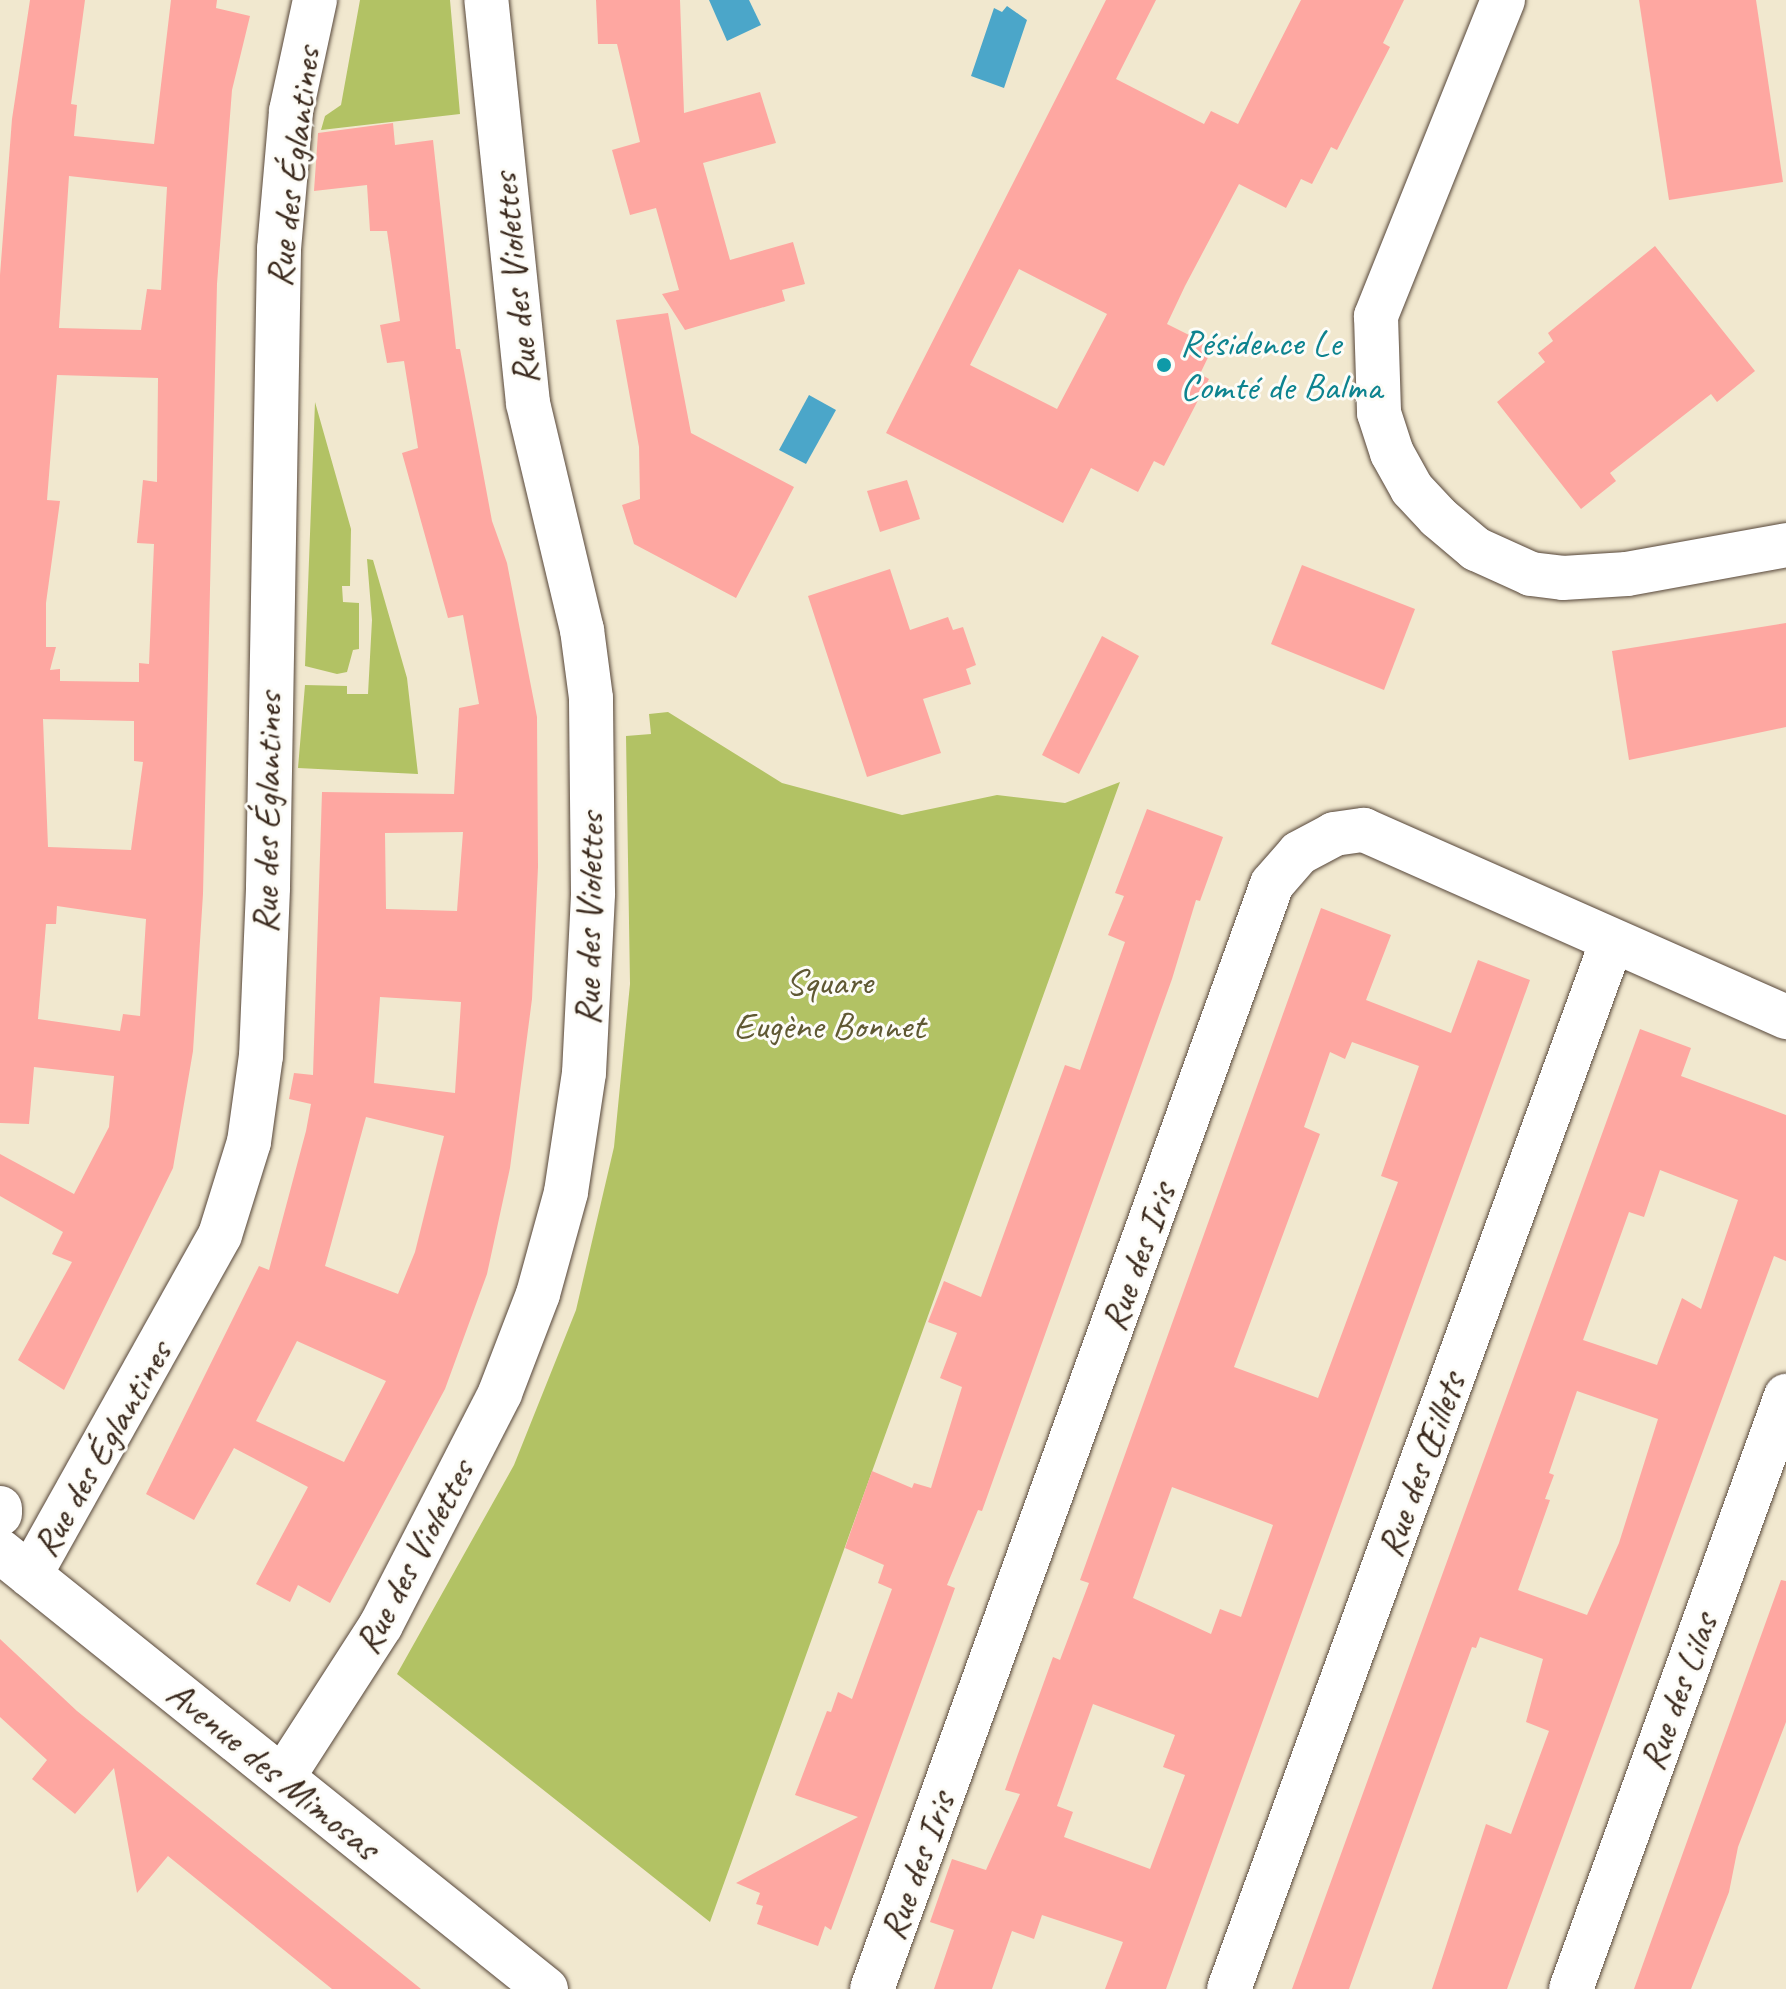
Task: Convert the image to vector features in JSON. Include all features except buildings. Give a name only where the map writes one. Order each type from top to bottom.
[{"type":"street","name":"Rue des Églantines","points":[[15,1563],[220,1235],[249,1142],[261,1056],[268,887],[279,249],[291,111],[315,0]]},
{"type":"street","name":"Rue des Violettes","points":[[283,1777],[381,1625],[500,1393],[538,1294],[566,1192],[584,1073],[593,893],[591,698],[582,630],[528,403],[486,0]]},
{"type":"street","points":[[1503,0],[1376,316],[1379,413],[1392,453],[1412,489],[1438,517],[1476,549],[1531,574],[1563,578],[1627,574],[1786,545]]},
{"type":"street","name":"Rue des Iris","points":[[872,1989],[1272,884],[1299,853],[1334,834],[1364,830],[1612,941]]},
{"type":"street","points":[[1612,941],[1786,1017]]},
{"type":"street","name":"Rue des Œillets","points":[[1229,1989],[1612,941]]},
{"type":"street","name":"Rue des Lilas","points":[[1571,1989],[1786,1396]]},
{"type":"street","points":[[0,1508],[0,1514]]},
{"type":"street","name":"Avenue des Mimosas","points":[[15,1563],[546,1989]]},
{"type":"green space","points":[[360,0],[450,0],[460,114],[321,130],[325,116],[341,105]]},
{"type":"green space","points":[[315,402],[351,529],[350,586],[342,586],[343,602],[359,603],[359,649],[353,650],[347,672],[337,674],[305,666]]},
{"type":"green space","points":[[367,559],[373,560],[407,678],[418,774],[298,768],[305,685],[347,686],[347,694],[368,694],[372,620]]},
{"type":"green space","name":"Square Eugène Bonnet","points":[[668,712],[782,783],[902,815],[997,795],[1065,803],[1120,782],[710,1922],[397,1674],[514,1465],[576,1310],[614,1147],[630,984],[626,736],[651,734],[649,714]]},
{"type":"water","points":[[709,0],[749,0],[761,25],[727,41]]},
{"type":"water","points":[[1007,6],[1027,20],[1004,88],[971,76],[994,8],[1002,12]]},
{"type":"water","points":[[809,395],[836,410],[806,464],[779,450]]},
{"type":"place","name":"Résidence Le Comté de Balma","points":[[1164,365]]}]
